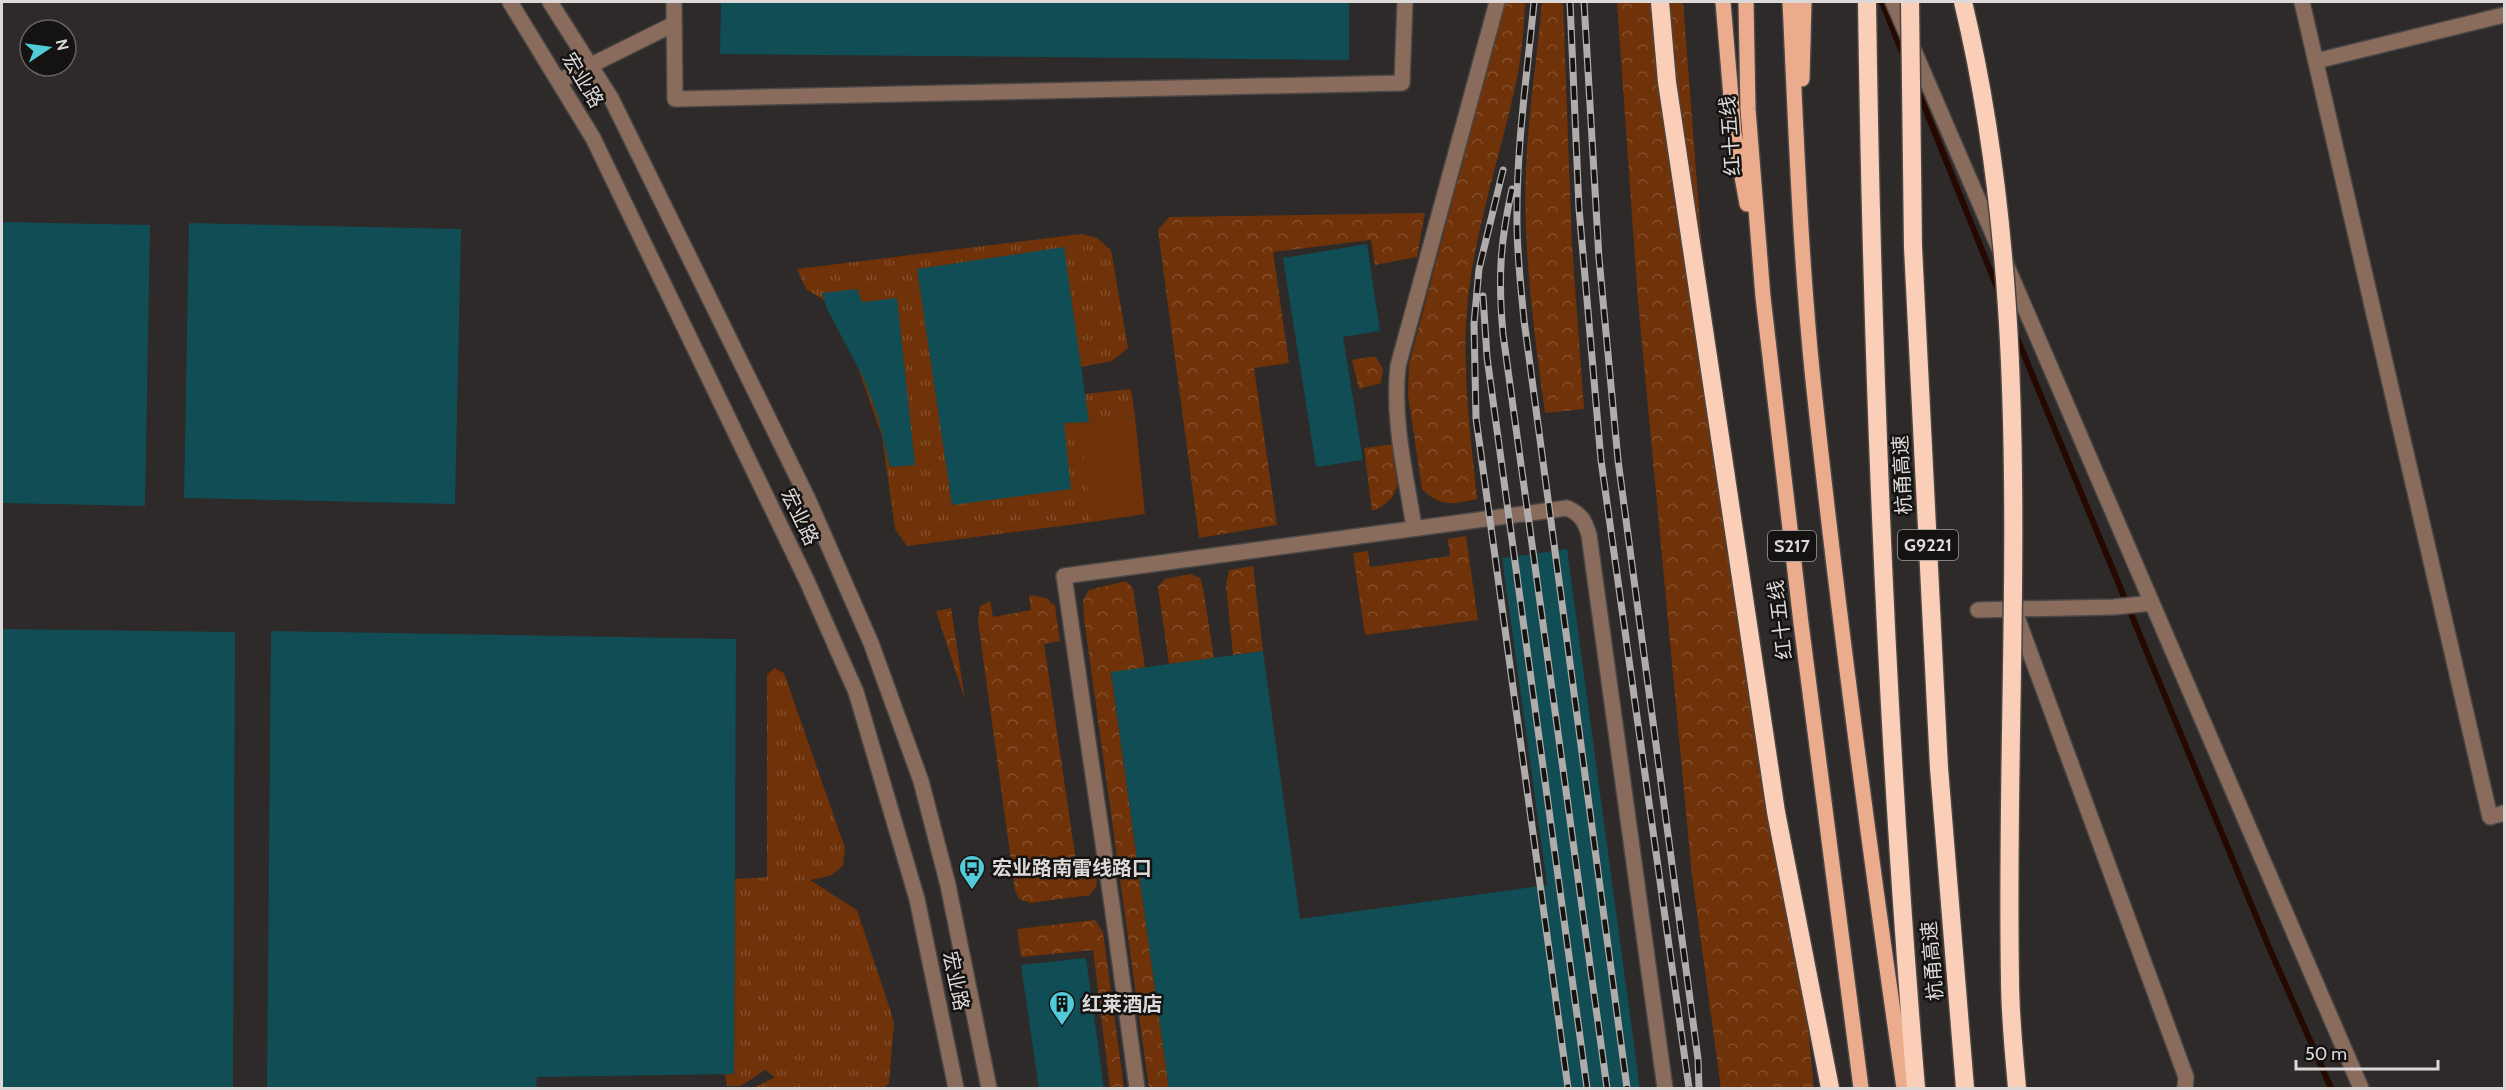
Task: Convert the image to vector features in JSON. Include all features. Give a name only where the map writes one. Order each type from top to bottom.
[{"type":"highway","points":[[1660,2],[1668,94],[1776,812],[1830,1089]]},
{"type":"highway","name":"杭甬高速","points":[[1866,2],[1877,427],[1903,927],[1916,1089]]},
{"type":"highway","name":"杭甬高速","points":[[1910,2],[1913,247],[1938,768],[1965,1089]]},
{"type":"highway","points":[[1963,2],[1978,63],[1999,204],[2009,364],[2013,515],[2010,981],[2017,1089]]},
{"type":"main road","points":[[1723,2],[1734,133],[1763,290]]},
{"type":"main road","name":"红十五线","points":[[1746,2],[1748,109],[1763,290],[1801,623],[1861,1089]]},
{"type":"main road","name":"S217","points":[[1790,2],[1799,199],[1813,379],[1876,895],[1904,1089]]},
{"type":"main road","points":[[1799,199],[1804,2]]},
{"type":"street","name":"宏业路","points":[[510,2],[593,138],[807,581],[856,692],[917,898],[956,1089]]},
{"type":"street","name":"宏业路","points":[[550,2],[611,98],[798,479],[871,643],[921,780],[948,885],[989,1089]]},
{"type":"street","points":[[674,2],[675,99],[1402,83],[1405,2]]},
{"type":"street","points":[[1414,527],[1396,410],[1395,390],[1398,366],[1497,2]]},
{"type":"street","points":[[1893,2],[2146,603],[2361,1089]]},
{"type":"street","points":[[2302,2],[2490,817],[2505,813]]},
{"type":"street","points":[[2316,61],[2505,15]]},
{"type":"street","points":[[559,81],[674,24]]},
{"type":"street","points":[[1137,1089],[1113,905],[1064,576],[1567,508],[1577,512],[1584,521],[1589,536],[1665,1089]]},
{"type":"street","points":[[1978,610],[2114,607],[2146,603]]},
{"type":"street","points":[[2014,609],[2186,1077],[2185,1089]]},
{"type":"green space","points":[[1505,2],[1525,2],[1521,50],[1512,101],[1473,264],[1466,323],[1466,382],[1477,499],[1448,503],[1435,499],[1422,489],[1408,395],[1409,364]]},
{"type":"green space","points":[[1542,2],[1563,2],[1572,245],[1584,409],[1545,413],[1530,292],[1526,232],[1526,171]]},
{"type":"green space","points":[[1617,2],[1683,2],[1701,236],[1804,985],[1814,1088],[1721,1088],[1692,876],[1638,301]]},
{"type":"green space","points":[[1425,213],[1417,257],[1375,265],[1371,240],[1273,252],[1289,363],[1254,368],[1277,525],[1199,538],[1158,230],[1169,217]]},
{"type":"green space","points":[[1082,234],[1097,238],[1111,250],[1128,348],[1112,361],[1070,369],[1075,395],[1131,389],[1135,416],[1080,423],[1092,522],[907,546],[895,529],[882,436],[837,308],[806,289],[797,269]]},
{"type":"green space","points":[[1376,357],[1383,369],[1381,383],[1359,389],[1352,360]]},
{"type":"green space","points":[[1135,416],[1145,514],[1092,522],[1079,423]]},
{"type":"green space","points":[[1395,444],[1398,475],[1395,492],[1383,506],[1372,511],[1364,448]]},
{"type":"green space","points":[[1466,536],[1478,620],[1365,635],[1353,553],[1368,551],[1370,567],[1450,556],[1448,539]]},
{"type":"green space","points":[[1253,566],[1263,651],[1233,655],[1226,585],[1229,570]]},
{"type":"green space","points":[[1191,574],[1200,578],[1203,588],[1214,658],[1169,664],[1158,587],[1165,579]]},
{"type":"green space","points":[[1126,581],[1133,588],[1145,668],[1111,673],[1169,1088],[1149,1088],[1084,619],[1083,600],[1089,590]]},
{"type":"green space","points":[[1029,595],[1046,598],[1055,606],[1060,641],[1044,644],[1078,875],[1096,873],[1097,885],[1090,895],[1031,903],[1019,899],[1015,890],[978,621],[980,606],[990,601],[993,617],[1031,610]]},
{"type":"green space","points":[[951,608],[965,700],[936,611]]},
{"type":"green space","points":[[774,668],[784,673],[845,848],[843,866],[830,876],[810,880],[857,910],[891,1012],[894,1024],[889,1083],[884,1088],[753,1088],[775,1077],[765,1070],[741,1086],[727,1086],[725,1074],[734,1074],[735,879],[767,877],[767,675]]},
{"type":"green space","points":[[1095,920],[1103,932],[1124,1088],[1110,1088],[1093,950],[1021,957],[1017,929]]},
{"type":"building","points":[[721,2],[1349,2],[1349,60],[720,54]]},
{"type":"building","points":[[2,222],[150,225],[145,506],[2,503]]},
{"type":"building","points":[[189,223],[461,229],[455,504],[184,498]]},
{"type":"building","points":[[1367,244],[1380,331],[1343,337],[1363,460],[1316,467],[1283,258]]},
{"type":"building","points":[[1064,247],[1089,422],[1064,423],[1071,489],[952,505],[917,269]]},
{"type":"building","points":[[857,289],[862,302],[897,298],[915,465],[890,467],[878,417],[864,379],[827,309],[822,293]]},
{"type":"building","points":[[1567,549],[1640,1089],[1169,1089],[1111,672],[1263,651],[1300,919],[1547,885],[1502,558]]},
{"type":"building","points":[[2,629],[235,632],[233,1089],[2,1089]]},
{"type":"building","points":[[271,631],[736,639],[734,1074],[537,1077],[536,1089],[267,1089]]},
{"type":"building","name":"红莱酒店","points":[[1086,958],[1104,1089],[1039,1089],[1021,965]]},
{"type":"waterway","points":[[1882,2],[1904,57]]},
{"type":"waterway","points":[[1918,91],[1998,290]]},
{"type":"waterway","points":[[2015,333],[2268,945],[2331,1088]]},
{"type":"railway","points":[[1534,2],[1518,168],[1519,271],[1627,1088]]},
{"type":"railway","points":[[1570,2],[1579,208],[1601,460],[1689,1088]]},
{"type":"railway","points":[[1584,2],[1599,258],[1618,460],[1698,1059],[1699,1088]]},
{"type":"railway","points":[[1503,170],[1479,269],[1474,324],[1476,418],[1568,1088]]},
{"type":"railway","points":[[1512,189],[1501,261],[1503,334],[1607,1088]]},
{"type":"railway","points":[[1483,296],[1487,357],[1587,1088]]},
{"type":"place","name":"宏业路南雷线路口","points":[[972,891]]},
{"type":"place","name":"红莱酒店","points":[[1062,1027]]}]
